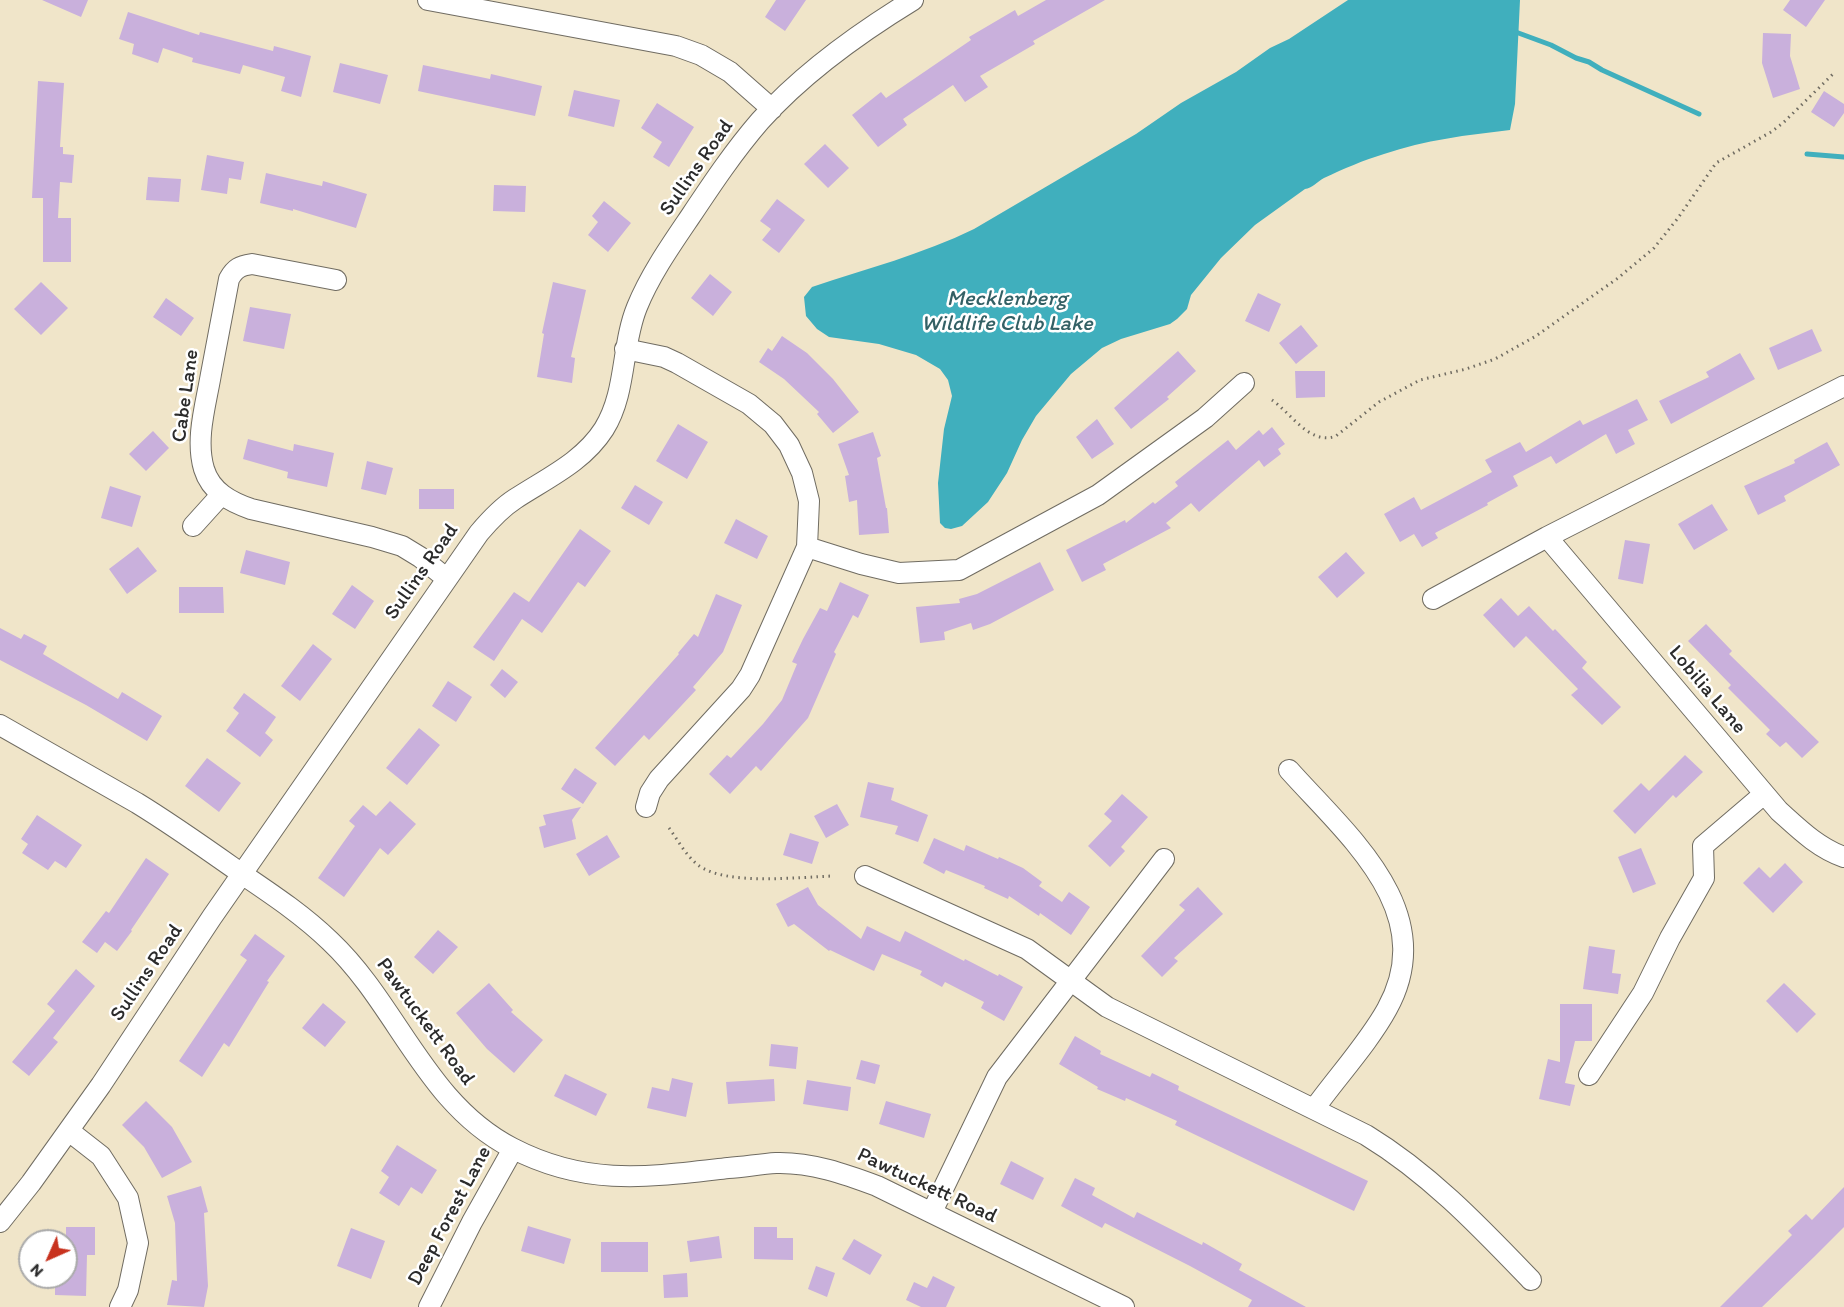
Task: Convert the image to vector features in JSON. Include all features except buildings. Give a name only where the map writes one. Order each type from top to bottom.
[{"type":"street","points":[[428,0],[676,46],[701,55],[730,72],[772,109]]},
{"type":"street","name":"Sullins Road","points":[[0,1222],[32,1183],[69,1131],[243,874],[479,533],[513,500],[564,468],[594,443],[605,427],[614,409],[621,383],[625,349],[638,304],[655,273],[726,165],[772,109],[826,60],[913,0]]},
{"type":"street","name":"Cabe Lane","points":[[221,495],[204,470],[200,444],[229,279],[239,267],[252,264],[336,280]]},
{"type":"street","points":[[625,349],[664,357],[749,404],[773,424],[789,444],[802,473],[808,501],[807,547],[750,675],[741,689],[659,779],[650,793],[646,807]]},
{"type":"street","points":[[807,547],[899,573],[959,570],[1098,495],[1205,418],[1244,383]]},
{"type":"street","points":[[1433,598],[1547,537],[1844,386]]},
{"type":"street","points":[[194,526],[221,495],[251,509],[402,546],[446,578]]},
{"type":"street","name":"Lobilia Lane","points":[[1547,537],[1779,811],[1807,836],[1844,857]]},
{"type":"street","name":"Pawtuckett Road","points":[[0,725],[139,804],[289,906],[330,941],[374,989],[431,1077],[448,1097],[474,1122],[513,1149],[567,1169],[620,1178],[650,1177],[776,1163],[810,1166],[844,1174],[932,1212],[1124,1307]]},
{"type":"street","points":[[1289,770],[1360,849],[1381,876],[1395,902],[1403,935],[1402,964],[1387,1009],[1314,1109]]},
{"type":"street","points":[[1589,1075],[1642,993],[1704,878],[1704,846],[1764,794]]},
{"type":"street","points":[[932,1212],[997,1077],[1164,859]]},
{"type":"street","points":[[865,876],[1028,949],[1107,1008],[1366,1135],[1398,1155],[1479,1226],[1532,1280]]},
{"type":"street","points":[[69,1131],[101,1156],[128,1198],[138,1243],[128,1290],[120,1307]]},
{"type":"street","name":"Deep Forest Lane","points":[[429,1307],[472,1222],[513,1149]]},
{"type":"path","points":[[1272,400],[1303,428],[1318,436],[1330,438],[1336,436],[1379,402],[1420,380],[1494,359],[1536,336],[1618,278],[1654,248],[1716,163],[1783,123],[1833,74]]},
{"type":"path","points":[[669,828],[690,857],[699,866],[710,871],[749,878],[833,876]]},
{"type":"water","name":"Mecklenberg Wildlife Club Lake","points":[[1348,0],[1520,0],[1515,104],[1510,130],[1446,139],[1399,149],[1346,168],[1305,189],[1255,225],[1221,258],[1191,295],[1187,309],[1177,319],[1170,324],[1121,339],[1102,348],[1071,374],[1036,416],[1007,473],[988,502],[962,526],[945,528],[940,523],[938,483],[944,429],[952,396],[948,380],[940,369],[916,355],[879,344],[829,337],[817,329],[806,316],[804,297],[812,287],[915,254],[974,229],[1136,134],[1181,103],[1236,72],[1270,48],[1289,39]]},
{"type":"waterway","points":[[1513,31],[1551,45],[1699,114]]},
{"type":"waterway","points":[[1807,154],[1844,157]]}]
